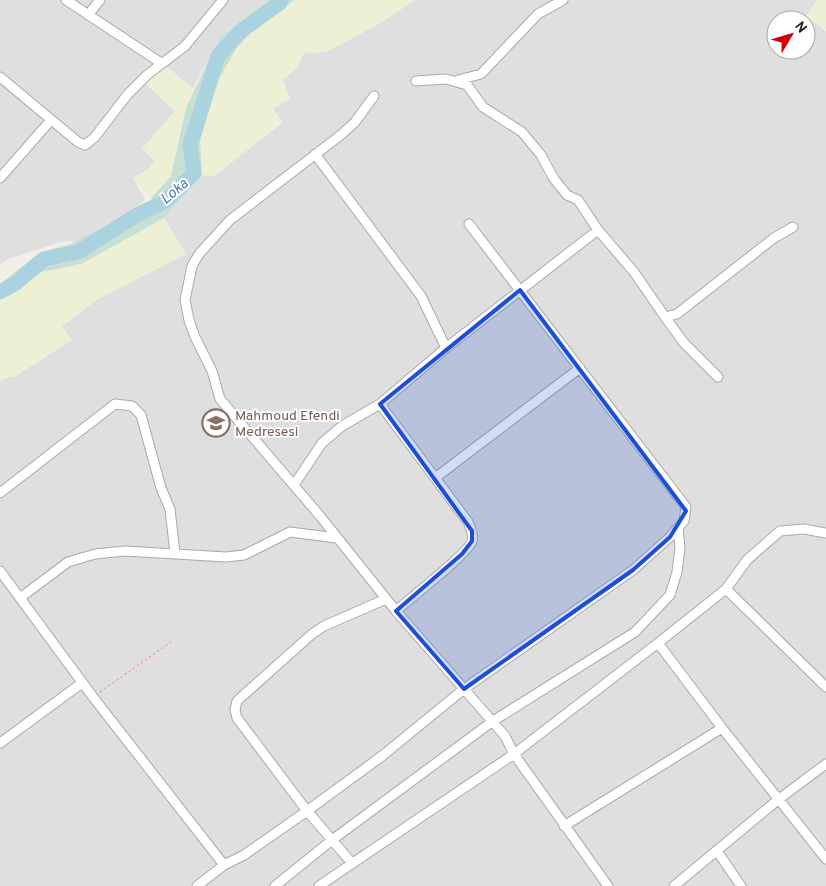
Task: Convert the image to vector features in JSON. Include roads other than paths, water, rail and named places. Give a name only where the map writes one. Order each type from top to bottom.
[{"type":"street","points":[[66,0],[162,63]]},
{"type":"street","points":[[88,14],[100,0]]},
{"type":"street","points":[[0,77],[78,142],[85,145],[94,138],[128,94],[162,63],[185,46],[223,0]]},
{"type":"street","points":[[476,95],[477,83],[481,74],[538,14],[563,0]]},
{"type":"street","points":[[416,81],[458,80],[481,74]]},
{"type":"street","points":[[458,80],[467,85],[483,107],[522,132],[532,143],[554,179],[568,195],[578,200],[598,230],[634,272],[684,343],[718,377]]},
{"type":"street","points":[[374,96],[355,122],[230,220],[199,254],[192,266],[185,300],[195,337],[212,371],[220,399],[294,485],[386,599],[505,736],[514,754],[608,886]]},
{"type":"street","points":[[0,178],[51,120]]},
{"type":"street","points":[[315,154],[421,296],[446,348]]},
{"type":"street","points":[[197,886],[224,865],[244,855],[382,756],[464,689],[633,570],[684,521],[686,507],[469,224]]},
{"type":"street","points":[[665,317],[678,314],[774,238],[793,227]]},
{"type":"street","points":[[294,485],[322,443],[342,426],[380,404],[446,348],[598,230]]},
{"type":"street","points":[[435,478],[580,368]]},
{"type":"street","points":[[0,493],[115,404],[132,406],[141,415],[161,488],[170,509],[175,553]]},
{"type":"street","points":[[380,404],[468,522],[472,531],[472,541],[462,554],[396,610]]},
{"type":"street","points":[[275,886],[332,840],[493,721],[635,632],[670,595],[677,572],[680,548],[678,528]]},
{"type":"street","points":[[319,886],[351,862],[514,754],[726,589],[747,560],[780,531],[804,529],[826,534]]},
{"type":"street","points":[[20,598],[68,562],[79,558],[125,551],[226,557],[244,555],[290,532],[337,538]]},
{"type":"street","points":[[0,570],[82,683],[224,865]]},
{"type":"street","points":[[726,589],[826,687]]},
{"type":"street","points":[[351,862],[307,810],[237,718],[235,710],[238,701],[312,634],[324,626],[386,599]]},
{"type":"street","points":[[658,643],[722,728],[826,859]]},
{"type":"street","points":[[1,741],[82,683]]},
{"type":"street","points":[[564,826],[722,728]]},
{"type":"street","points":[[674,886],[779,799],[826,764]]},
{"type":"street","points":[[717,851],[741,886]]},
{"type":"waterway","name":"Loka","points":[[0,292],[16,283],[44,259],[78,252],[137,215],[166,201],[194,173],[190,145],[218,56],[242,30],[280,3],[281,0]]},
{"type":"place","name":"Mahmoud Efendi Medresesi","points":[[216,423]]}]
